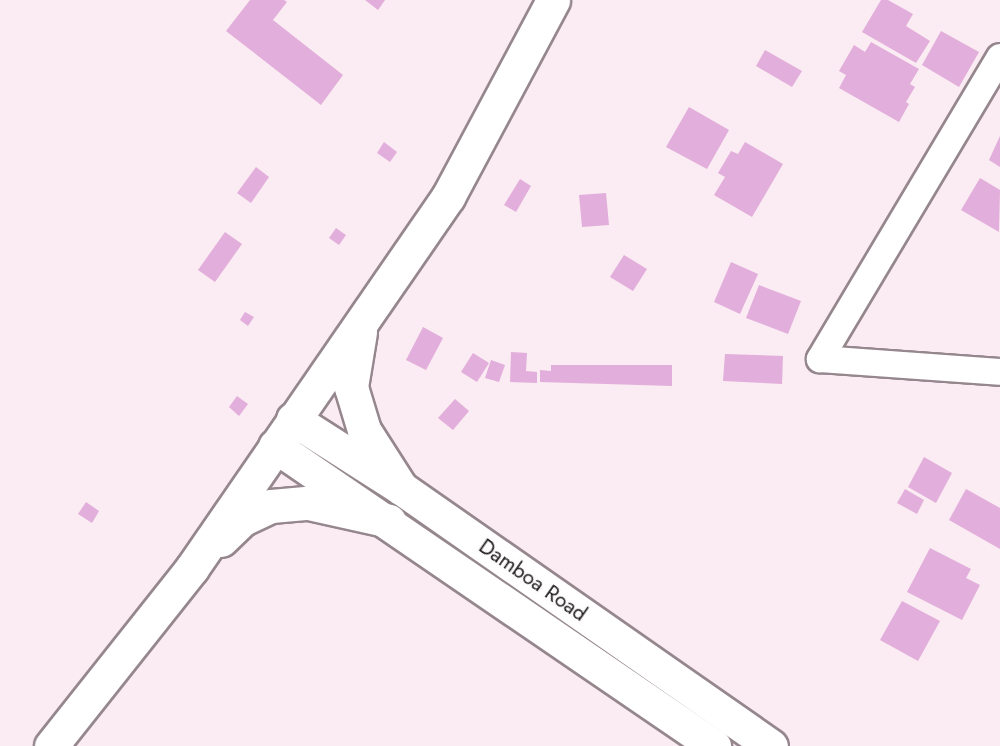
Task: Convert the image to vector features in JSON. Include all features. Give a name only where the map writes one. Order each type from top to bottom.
[{"type":"main road","points":[[51,746],[192,568],[448,197],[553,0]]},
{"type":"main road","points":[[362,324],[351,387],[364,430],[401,488]]},
{"type":"main road","name":"Damboa Road","points":[[293,419],[401,488],[771,746]]},
{"type":"main road","name":"Damboa Road","points":[[275,446],[389,521],[714,746]]},
{"type":"main road","points":[[192,568],[243,519],[271,506],[308,503],[389,521]]},
{"type":"main road","points":[[526,616],[545,588]]},
{"type":"street","points":[[1000,57],[820,359],[1000,372]]},
{"type":"building","points":[[250,0],[284,0],[287,2],[273,20],[343,75],[321,105],[226,31]]},
{"type":"building","points":[[365,0],[385,0],[378,10]]},
{"type":"building","points":[[881,0],[888,0],[913,14],[906,26],[930,41],[916,63],[862,32]]},
{"type":"building","points":[[941,31],[979,52],[959,87],[922,65]]},
{"type":"building","points":[[871,42],[919,69],[910,84],[915,87],[906,102],[909,104],[899,122],[839,88],[846,75],[839,71],[854,45],[865,52]]},
{"type":"building","points":[[765,50],[802,71],[792,87],[756,66]]},
{"type":"building","points":[[689,107],[729,130],[707,169],[666,147]]},
{"type":"building","points":[[1000,136],[1000,167],[989,160]]},
{"type":"building","points":[[384,142],[397,152],[390,162],[377,153]]},
{"type":"building","points":[[745,142],[783,164],[752,217],[714,195],[725,177],[718,173],[731,151],[738,154]]},
{"type":"building","points":[[256,167],[269,177],[251,203],[237,193]]},
{"type":"building","points":[[980,178],[1000,190],[999,232],[961,210]]},
{"type":"building","points":[[520,179],[531,186],[516,212],[504,205]]},
{"type":"building","points":[[606,193],[609,225],[582,227],[579,195]]},
{"type":"building","points":[[336,228],[346,235],[339,245],[329,238]]},
{"type":"building","points":[[225,232],[242,244],[215,282],[198,270]]},
{"type":"building","points":[[624,255],[647,269],[633,291],[610,277]]},
{"type":"building","points":[[731,262],[758,274],[740,314],[714,302]]},
{"type":"building","points":[[759,285],[801,301],[788,334],[746,318]]},
{"type":"building","points":[[245,312],[254,317],[248,326],[240,320]]},
{"type":"building","points":[[423,327],[443,338],[426,370],[406,360]]},
{"type":"building","points":[[511,352],[527,353],[526,371],[537,372],[537,383],[510,382]]},
{"type":"building","points":[[473,353],[489,363],[477,382],[461,372]]},
{"type":"building","points":[[725,354],[783,356],[782,384],[723,381]]},
{"type":"building","points":[[491,360],[505,365],[499,382],[485,378]]},
{"type":"building","points":[[551,365],[672,365],[672,386],[540,382],[540,370],[551,371]]},
{"type":"building","points":[[237,396],[248,404],[239,416],[229,407]]},
{"type":"building","points":[[455,399],[469,411],[453,430],[438,418]]},
{"type":"building","points":[[924,457],[952,473],[936,503],[908,487]]},
{"type":"building","points":[[905,489],[924,500],[917,514],[897,503]]},
{"type":"building","points":[[966,489],[1000,508],[1000,549],[949,520]]},
{"type":"building","points":[[86,502],[99,511],[92,523],[78,514]]},
{"type":"building","points":[[930,548],[971,569],[966,578],[980,585],[962,620],[907,592]]},
{"type":"building","points":[[902,601],[940,621],[918,661],[880,640]]}]
